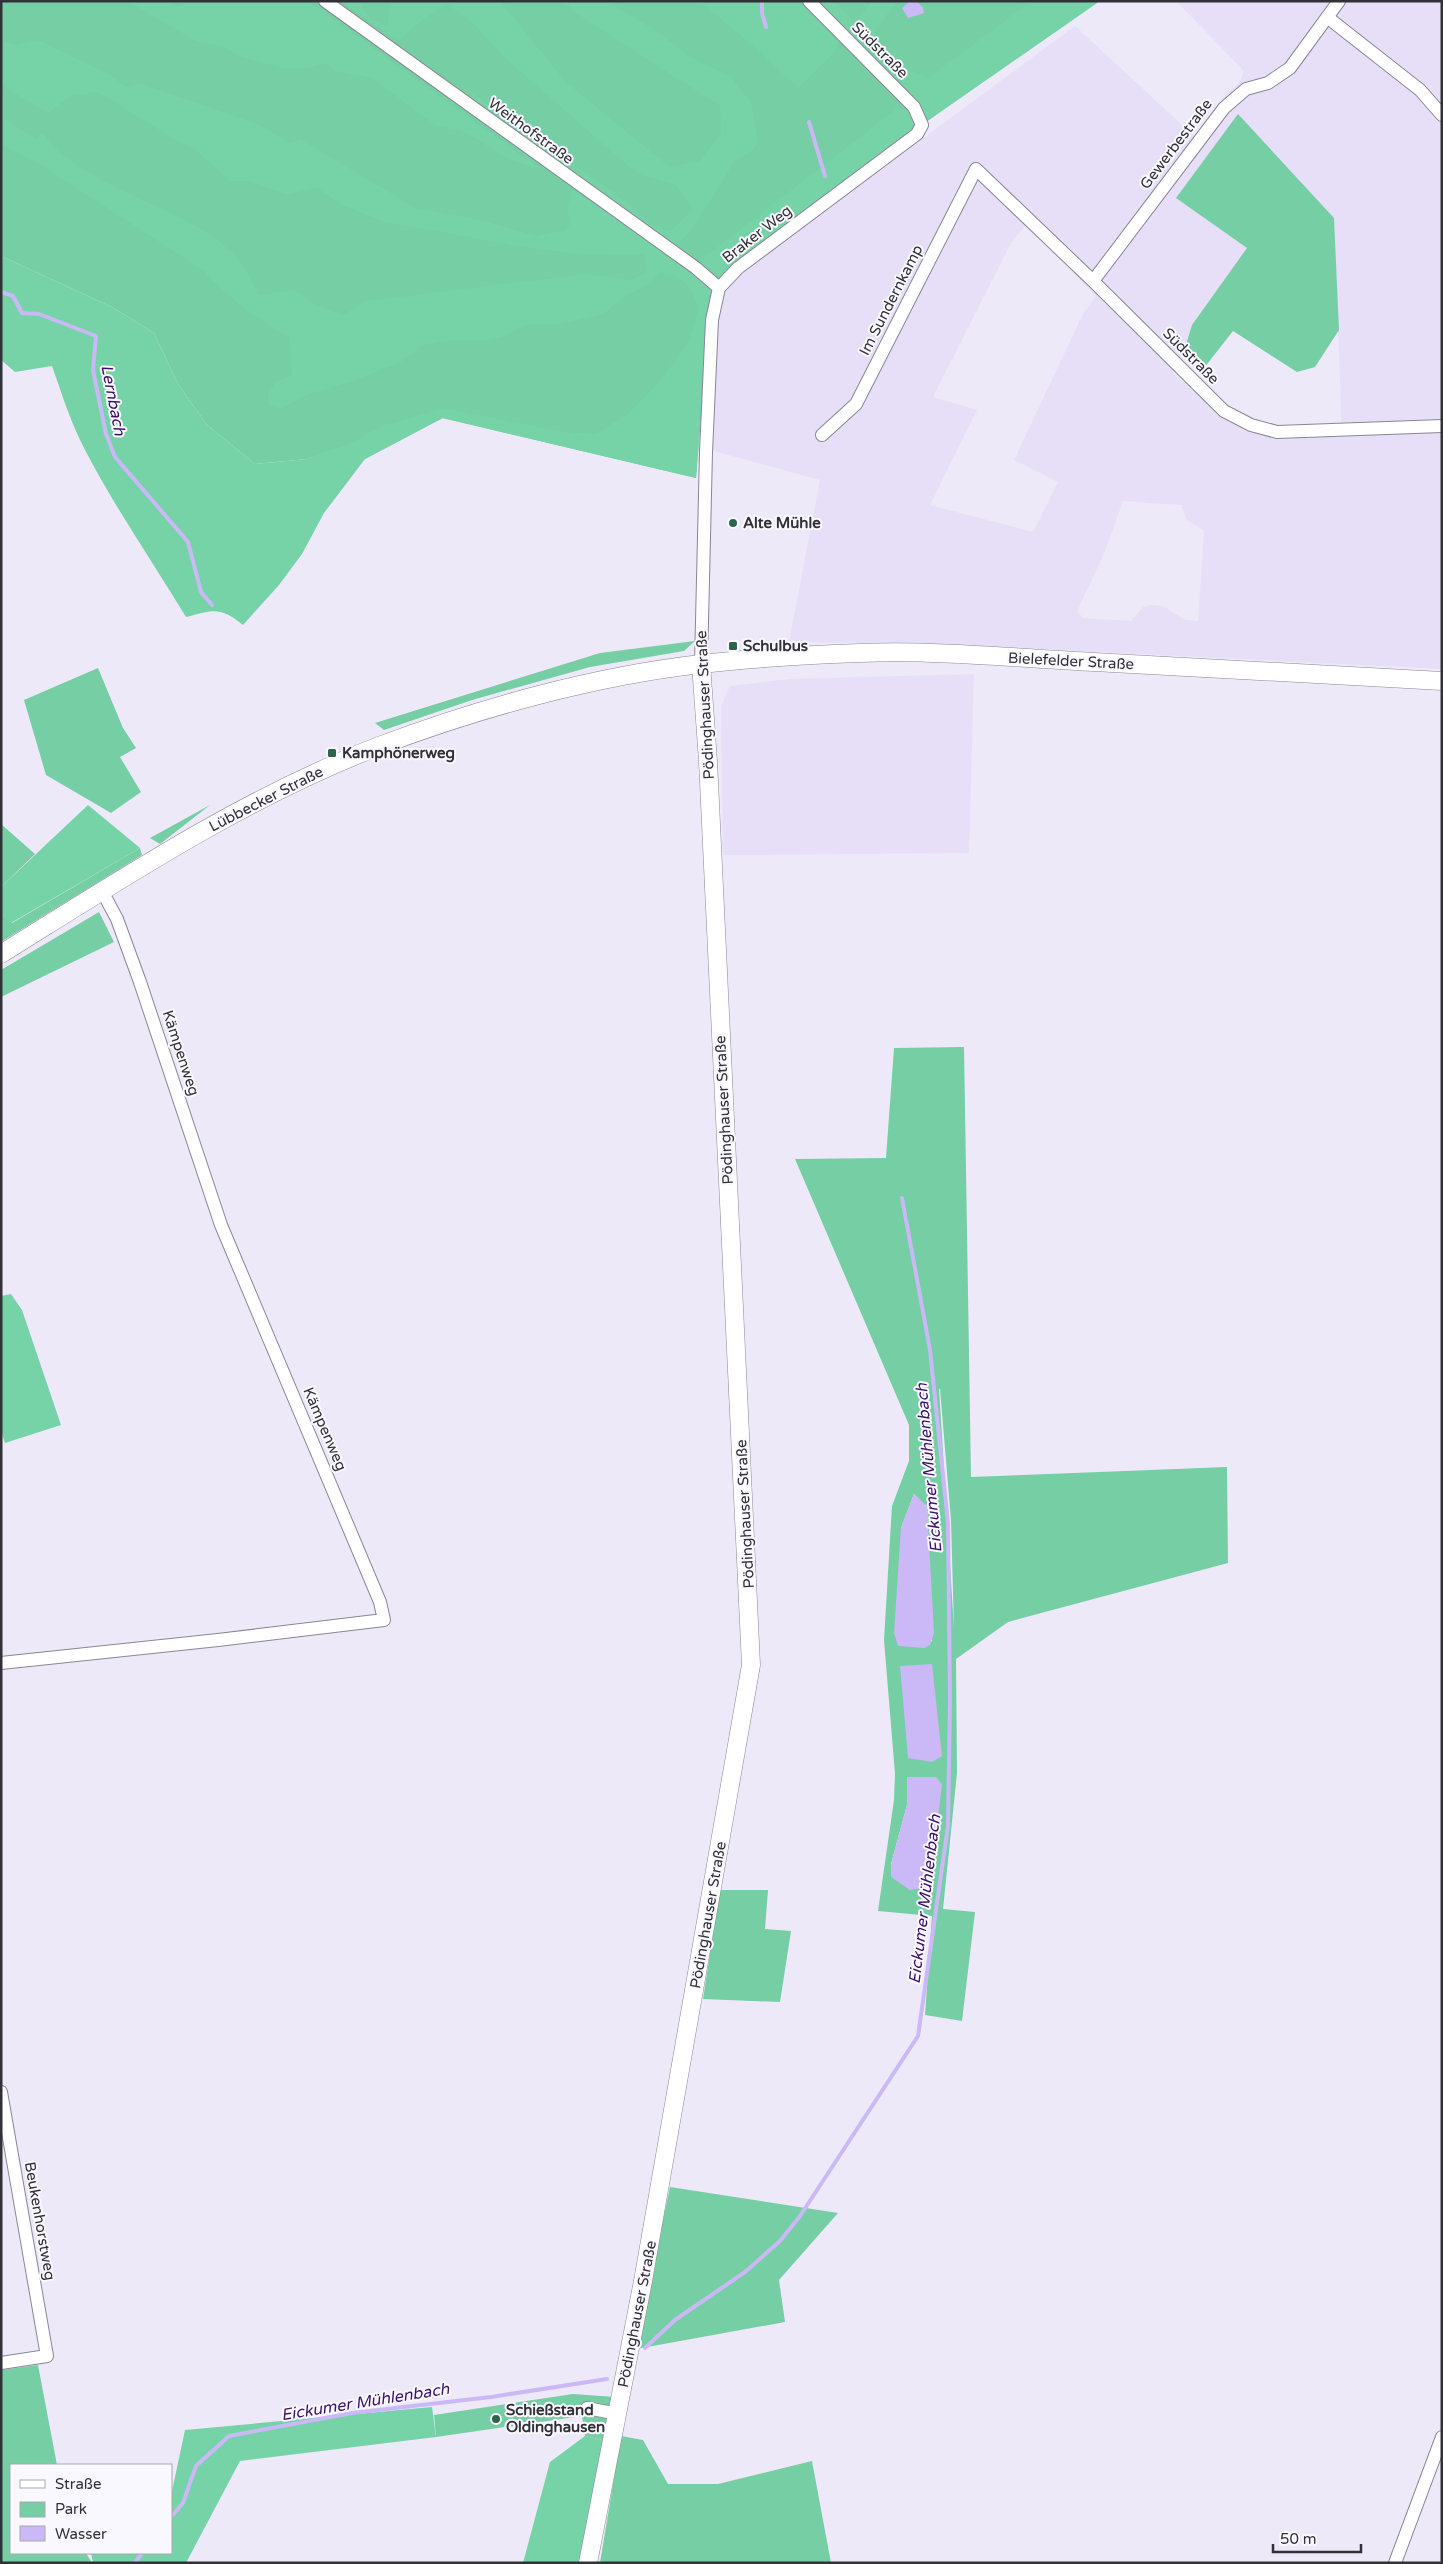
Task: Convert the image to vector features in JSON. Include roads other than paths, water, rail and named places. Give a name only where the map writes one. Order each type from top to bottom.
[{"type":"street","name":"Weithofstraße","points":[[324,1],[696,268],[719,288]]},
{"type":"street","name":"Südstraße","points":[[809,1],[914,107],[922,125]]},
{"type":"street","name":"Gewerbestraße","points":[[1093,281],[1224,108],[1246,89],[1268,83],[1290,68],[1339,1]]},
{"type":"street","points":[[1327,17],[1420,90],[1442,115]]},
{"type":"street","name":"Braker Weg","points":[[719,288],[738,268],[917,134],[922,125]]},
{"type":"street","name":"Südstraße","points":[[976,169],[1093,281],[1224,411],[1251,425],[1277,432],[1442,426]]},
{"type":"street","name":"Im Sundernkamp","points":[[822,435],[856,404],[976,169]]},
{"type":"street","name":"Pödinghauser Straße","points":[[588,2563],[618,2414],[676,2101],[751,1665],[708,761],[701,664],[706,452],[712,320],[719,288]]},
{"type":"street","name":"Bielefelder Straße","points":[[701,664],[870,653],[1042,659],[1442,681]]},
{"type":"street","name":"Lübbecker Straße","points":[[1,954],[102,891],[232,815],[316,772],[386,744],[488,710],[594,683],[701,664]]},
{"type":"street","name":"Kämpenweg","points":[[1,1662],[218,1640],[384,1620],[376,1593],[221,1225],[140,982],[117,919],[102,891]]},
{"type":"street","name":"Beukenhorstweg","points":[[1,2092],[47,2356],[1,2363]]},
{"type":"street","points":[[587,2408],[618,2414]]},
{"type":"street","points":[[1395,2563],[1442,2437]]},
{"type":"water","points":[[910,1],[917,2],[923,7],[924,13],[908,18],[902,8]]},
{"type":"water","points":[[914,1494],[927,1506],[934,1633],[930,1645],[924,1648],[898,1646],[894,1633],[901,1528]]},
{"type":"water","points":[[932,1664],[942,1756],[932,1762],[908,1758],[900,1666]]},
{"type":"water","points":[[907,1777],[936,1777],[942,1784],[931,1880],[925,1888],[910,1890],[891,1877],[891,1864],[907,1805]]},
{"type":"waterway","points":[[762,1],[762,13],[766,27]]},
{"type":"waterway","points":[[809,122],[825,176]]},
{"type":"waterway","name":"Lernbach","points":[[1,292],[13,296],[22,313],[39,314],[96,336],[93,370],[106,434],[115,457],[188,542],[201,592],[212,605]]},
{"type":"waterway","name":"Eickumer Mühlenbach","points":[[645,2348],[675,2320],[745,2272],[780,2241],[800,2216],[918,2036],[948,1826],[950,1699],[948,1523],[930,1350],[902,1198]]},
{"type":"waterway","name":"Eickumer Mühlenbach","points":[[172,2516],[183,2503],[196,2466],[229,2436],[352,2413],[491,2397],[607,2379]]},
{"type":"waterway","name":"Eickumer Mühlenbach","points":[[135,2563],[141,2554]]},
{"type":"place","name":"Alte Mühle","points":[[733,523]]},
{"type":"place","name":"Schulbus","points":[[733,646]]},
{"type":"place","name":"Kamphönerweg","points":[[332,753]]},
{"type":"place","name":"Schießstand Oldinghausen","points":[[496,2419]]}]
